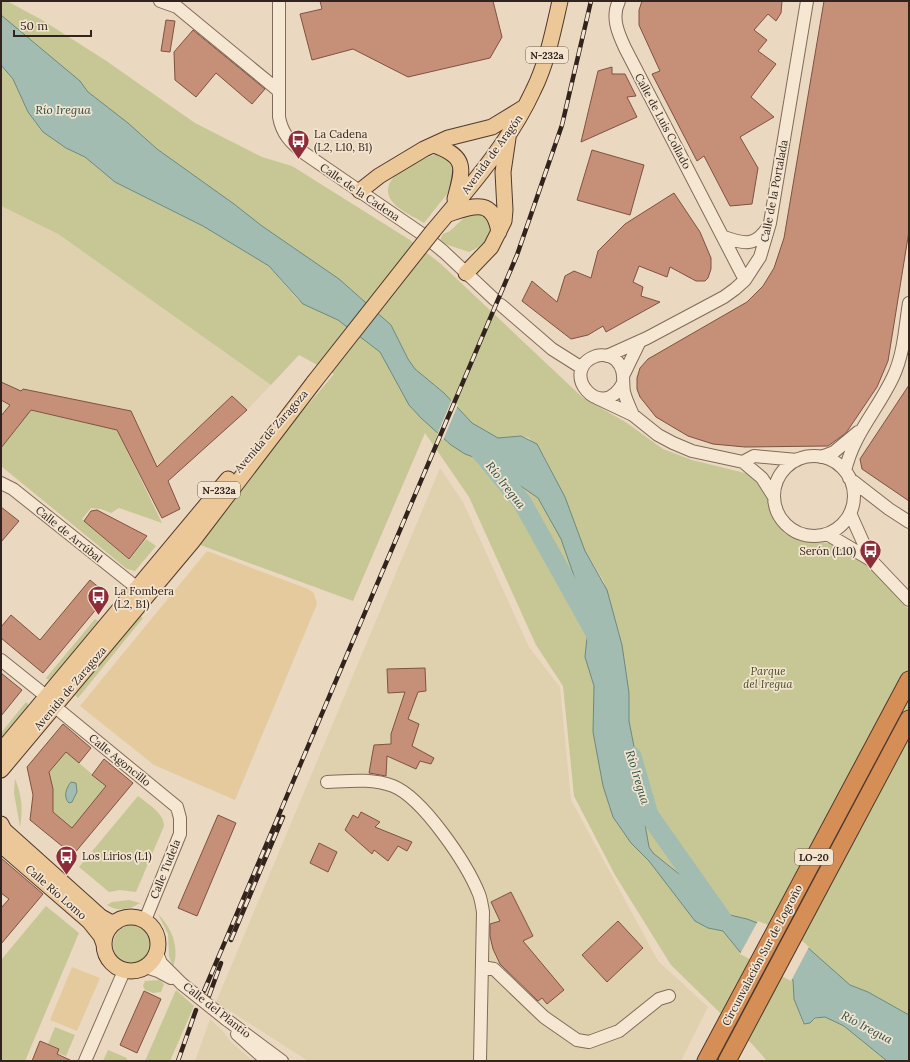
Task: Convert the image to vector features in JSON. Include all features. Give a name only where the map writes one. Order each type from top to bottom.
[{"type":"highway","name":"Circunvalación Sur de Logroño","points":[[706,1061],[909,680]]},
{"type":"highway","name":"Circunvalación Sur de Logroño","points":[[727,1061],[909,719]]},
{"type":"main road","name":"Avenida de Aragón","points":[[450,210],[508,135],[526,106],[546,59],[560,1]]},
{"type":"main road","points":[[360,191],[379,176],[416,153],[448,138],[492,127],[526,106]]},
{"type":"main road","points":[[466,272],[491,247],[505,217],[503,172],[508,135]]},
{"type":"main road","points":[[434,145],[455,155],[462,165],[461,180],[450,210],[474,206],[483,207],[490,211],[496,219],[499,232]]},
{"type":"main road","name":"N-232a","points":[[314,382],[450,210]]},
{"type":"main road","name":"Avenida de Zaragoza","points":[[1,770],[50,701],[136,588],[289,406],[314,382]]},
{"type":"main road","name":"Avenida de Zaragoza","points":[[1,751],[50,701],[192,542],[314,382]]},
{"type":"main road","name":"Calle Río Lomo","points":[[1,824],[4,830],[101,917],[110,922],[116,922]]},
{"type":"main road","name":"Calle Río Lomo","points":[[1,845],[88,921],[101,936],[104,944]]},
{"type":"main road","points":[[130,917],[145,920],[156,931],[159,946],[157,953],[146,967],[139,970],[124,971],[116,967],[110,961],[104,944],[107,932],[116,922],[130,917]]},
{"type":"street","points":[[160,1],[176,7],[279,91]]},
{"type":"street","name":"Calle de la Cadena","points":[[279,1],[280,127],[289,141],[304,153],[422,234],[466,272],[498,303],[552,349],[582,368]]},
{"type":"street","name":"Calle de Luis Collado","points":[[619,1],[615,20],[617,30],[625,48],[745,280]]},
{"type":"street","name":"Calle de la Portalada","points":[[607,356],[640,341],[724,297],[745,280],[760,256],[770,223],[807,1]]},
{"type":"street","points":[[724,237],[739,242],[752,242],[761,237],[770,223]]},
{"type":"street","points":[[859,432],[834,452],[820,457],[808,457],[797,460],[787,466],[780,475],[775,486],[775,507],[782,520],[791,529],[809,535],[827,534],[844,522],[850,513],[853,501],[853,489],[847,474],[848,457],[859,432],[886,390],[897,367],[909,303]]},
{"type":"street","points":[[596,398],[605,398],[613,395],[619,390],[640,341]]},
{"type":"street","points":[[633,415],[624,393],[621,366],[615,359],[607,356],[599,355],[591,358],[582,368],[581,380],[583,388],[589,394],[633,415],[658,435],[673,443],[692,451],[743,462],[762,478],[774,497]]},
{"type":"street","points":[[743,462],[754,456],[797,460]]},
{"type":"street","points":[[820,457],[834,462],[889,509],[909,522]]},
{"type":"street","name":"Calle de Arrúbal","points":[[1,482],[14,489],[136,588]]},
{"type":"street","points":[[850,513],[872,560]]},
{"type":"street","points":[[827,534],[872,560],[909,600]]},
{"type":"street","name":"Calle Agoncillo","points":[[1,660],[176,807],[180,818]]},
{"type":"street","points":[[327,782],[361,780],[382,782],[395,786],[410,796],[427,813],[451,846],[480,895],[483,912],[480,1061]]},
{"type":"street","name":"Calle Tudela","points":[[145,920],[180,834],[180,818]]},
{"type":"street","name":"Calle del Plantío","points":[[157,953],[161,963],[181,985]]},
{"type":"street","name":"Calle del Plantío","points":[[146,967],[158,971],[181,985],[226,1021],[282,1061]]},
{"type":"street","points":[[482,967],[494,969],[544,1017],[577,1040],[589,1042],[619,1031],[659,999],[669,996]]},
{"type":"street","points":[[85,1061],[124,971]]},
{"type":"street","name":"Calle del Plantío","points":[[226,1021],[267,1061]]},
{"type":"shaded area","points":[[1,206],[58,234],[271,385],[247,410],[232,396],[157,466],[129,414],[20,394],[1,415]]},
{"type":"shaded area","points":[[440,468],[463,502],[529,647],[560,687],[571,800],[658,961],[708,1007],[681,1061],[308,1061],[216,1002]]},
{"type":"shaded area","points":[[210,1019],[222,1030],[231,1042],[253,1061],[195,1061]]},
{"type":"green space","name":"Parque del Iregua","points":[[1,1],[7,1],[42,20],[105,60],[195,123],[262,157],[292,166],[410,240],[441,264],[582,397],[627,423],[663,449],[692,460],[745,473],[757,482],[769,502],[772,516],[784,533],[801,541],[838,544],[860,556],[909,610],[909,1015],[868,992],[850,985],[804,946],[730,915],[653,853],[649,847],[641,800],[637,762],[629,721],[629,693],[619,632],[604,582],[585,551],[565,497],[544,456],[529,438],[521,436],[498,439],[472,423],[444,393],[415,369],[408,359],[391,325],[339,279],[262,226],[157,149],[128,123],[88,92],[79,81],[5,20],[1,15]]},
{"type":"green space","points":[[1,65],[13,79],[28,112],[43,132],[66,148],[85,157],[115,182],[203,226],[269,266],[298,300],[338,320],[380,352],[409,405],[451,445],[465,454],[501,467],[515,482],[538,498],[561,539],[586,610],[588,627],[585,657],[594,687],[593,732],[603,786],[613,817],[631,843],[649,861],[695,921],[708,928],[723,931],[740,952],[793,980],[794,999],[803,1024],[821,1017],[832,1019],[849,1028],[887,1061],[767,1061],[753,1045],[671,965],[615,875],[574,796],[563,686],[536,645],[469,497],[425,433],[353,601],[192,542],[334,374],[299,355],[271,385],[58,234],[1,206]]},
{"type":"green space","points":[[437,154],[444,154],[457,170],[451,189],[424,223],[397,207],[391,200],[388,191],[390,183],[402,170],[411,164]]},
{"type":"green space","points":[[484,213],[490,223],[490,230],[487,238],[477,248],[469,252],[439,242],[443,234],[450,231],[468,214]]},
{"type":"green space","points":[[31,410],[117,430],[162,523],[119,508],[111,513],[101,509],[91,508],[82,519],[129,560],[146,539],[156,546],[135,571],[127,569],[1,466],[1,448]]},
{"type":"green space","points":[[140,616],[143,618],[78,698],[75,695]]},
{"type":"green space","points":[[95,619],[98,621],[50,681],[46,678]]},
{"type":"green space","points":[[26,702],[29,705],[1,739],[1,733]]},
{"type":"green space","points":[[66,752],[106,786],[72,828],[53,812],[53,789],[49,772]]},
{"type":"green space","points":[[15,779],[21,803],[20,827],[14,793]]},
{"type":"green space","points":[[138,796],[158,813],[164,826],[136,892],[120,890],[109,892],[79,867]]},
{"type":"green space","points":[[129,900],[140,903],[123,909],[115,909],[107,905],[112,902]]},
{"type":"green space","points":[[46,906],[79,933],[25,1061],[1,1061],[1,960]]},
{"type":"green space","points":[[158,914],[171,932],[175,946],[176,953],[173,967],[169,956],[168,934]]},
{"type":"green space","points":[[133,925],[147,931],[153,945],[147,959],[133,965],[119,959],[113,945],[119,931]]},
{"type":"green space","points":[[160,980],[164,984],[161,992],[153,993],[145,990],[143,986],[145,981]]},
{"type":"green space","points":[[176,990],[194,1006],[170,1061],[145,1061]]},
{"type":"green space","points":[[55,1027],[75,1035],[66,1056],[57,1053],[59,1048],[48,1044]]},
{"type":"green space","points":[[108,1050],[127,1058],[126,1061],[103,1061]]},
{"type":"sand","points":[[207,551],[308,589],[314,593],[317,604],[235,800],[154,765],[80,706]]},
{"type":"sand","points":[[72,967],[100,978],[77,1031],[50,1020]]},
{"type":"water","name":"Río Iregua","points":[[1,15],[80,81],[88,92],[128,123],[157,149],[262,226],[339,279],[391,325],[408,359],[415,369],[444,393],[472,423],[498,438],[521,436],[537,444],[565,497],[585,551],[607,590],[622,645],[629,693],[629,721],[637,762],[640,797],[649,847],[653,853],[730,915],[747,919],[797,938],[850,985],[868,992],[909,1015],[909,1061],[887,1061],[844,1026],[825,1017],[815,1018],[810,1023],[804,1024],[794,999],[793,980],[740,952],[723,931],[708,928],[695,921],[649,861],[631,843],[613,817],[603,786],[593,732],[594,686],[585,657],[588,627],[586,610],[561,539],[538,498],[515,482],[501,467],[465,454],[451,445],[409,405],[380,352],[338,320],[303,304],[269,266],[203,226],[115,182],[85,157],[66,148],[43,132],[28,112],[13,79],[1,65]]},
{"type":"water","points":[[71,782],[76,783],[77,792],[72,802],[69,803],[66,798],[66,792]]},
{"type":"pier","points":[[452,399],[458,405],[443,440],[437,435]]},
{"type":"pier","points":[[758,921],[798,937],[809,947],[791,981],[740,954]]},
{"type":"building","points":[[320,1],[493,1],[502,37],[490,58],[408,77],[353,49],[312,60],[300,14],[322,9]]},
{"type":"building","points":[[642,1],[782,1],[781,13],[776,21],[768,14],[754,30],[767,40],[758,51],[776,64],[751,97],[774,117],[740,137],[758,168],[752,204],[730,206],[704,156],[697,161],[652,74],[660,71],[639,25],[639,10]]},
{"type":"building","points":[[824,1],[909,1],[909,231],[888,361],[877,387],[846,433],[828,446],[745,447],[713,444],[688,436],[656,417],[640,397],[637,389],[637,378],[640,368],[648,359],[747,302],[763,286],[774,268],[784,238]]},
{"type":"building","points":[[166,20],[175,21],[170,52],[161,51]]},
{"type":"building","points":[[193,30],[265,89],[252,104],[216,73],[196,97],[175,80],[174,52]]},
{"type":"building","points":[[612,67],[612,74],[625,74],[636,96],[627,97],[637,117],[581,142],[598,71]]},
{"type":"building","points":[[592,150],[644,165],[630,215],[577,200]]},
{"type":"building","points":[[674,193],[700,232],[711,258],[711,269],[708,278],[705,281],[696,281],[670,267],[667,277],[639,266],[633,282],[643,287],[641,296],[660,302],[606,332],[603,326],[588,335],[571,339],[522,301],[532,281],[557,302],[565,276],[574,271],[591,278],[598,251],[625,224]]},
{"type":"building","points":[[1,382],[21,391],[23,389],[131,411],[157,467],[232,396],[247,410],[168,481],[180,509],[162,518],[117,430],[31,410],[1,448],[1,416],[10,405],[1,400]]},
{"type":"building","points":[[909,385],[909,501],[862,469],[860,459]]},
{"type":"building","points":[[1,507],[19,521],[1,542]]},
{"type":"building","points":[[97,510],[147,536],[129,559],[84,521],[91,511]]},
{"type":"building","points":[[90,580],[108,595],[43,673],[1,638],[1,627],[11,615],[40,640]]},
{"type":"building","points":[[425,668],[426,691],[418,692],[408,719],[419,724],[412,746],[434,758],[431,764],[420,761],[416,769],[387,756],[386,776],[369,773],[374,745],[391,744],[391,734],[405,692],[388,693],[387,669]]},
{"type":"building","points":[[1,673],[22,690],[1,716]]},
{"type":"building","points":[[63,724],[91,748],[79,763],[66,752],[49,772],[53,789],[53,812],[72,828],[106,786],[92,775],[104,759],[133,783],[73,855],[30,820],[33,795],[27,767]]},
{"type":"building","points":[[361,812],[380,822],[375,827],[412,842],[407,851],[398,846],[388,861],[374,850],[372,854],[345,830],[353,815],[358,818]]},
{"type":"building","points":[[218,815],[236,823],[197,916],[178,908]]},
{"type":"building","points":[[319,843],[337,852],[328,872],[310,863]]},
{"type":"building","points":[[1,858],[43,894],[1,944],[1,908],[9,899],[1,893]]},
{"type":"building","points":[[511,892],[533,936],[523,941],[564,990],[547,1004],[542,998],[538,1001],[500,964],[493,949],[490,936],[490,924],[500,921],[491,902]]},
{"type":"building","points":[[618,921],[643,948],[607,982],[582,955]]},
{"type":"building","points":[[144,991],[161,999],[137,1053],[120,1045]]},
{"type":"building","points":[[40,1041],[59,1049],[57,1054],[72,1061],[32,1061]]},
{"type":"waterway","name":"Río Iregua","points":[[474,444],[522,502],[594,631],[597,641]]},
{"type":"waterway","name":"Río Iregua","points":[[632,756],[649,815],[723,920]]},
{"type":"railway","points":[[204,991],[517,255],[562,125],[591,1]]},
{"type":"railway","points":[[231,940],[283,817]]},
{"type":"railway","points":[[209,996],[221,963]]},
{"type":"railway","points":[[178,1061],[196,1010]]},
{"type":"place","name":"La Cadena (L2, L10, B1)","points":[[299,160]]},
{"type":"place","name":"Serón (L10)","points":[[871,570]]},
{"type":"place","name":"La Fombera (L2, B1)","points":[[99,616]]},
{"type":"place","name":"Los Lirios (L1)","points":[[66,876]]}]
